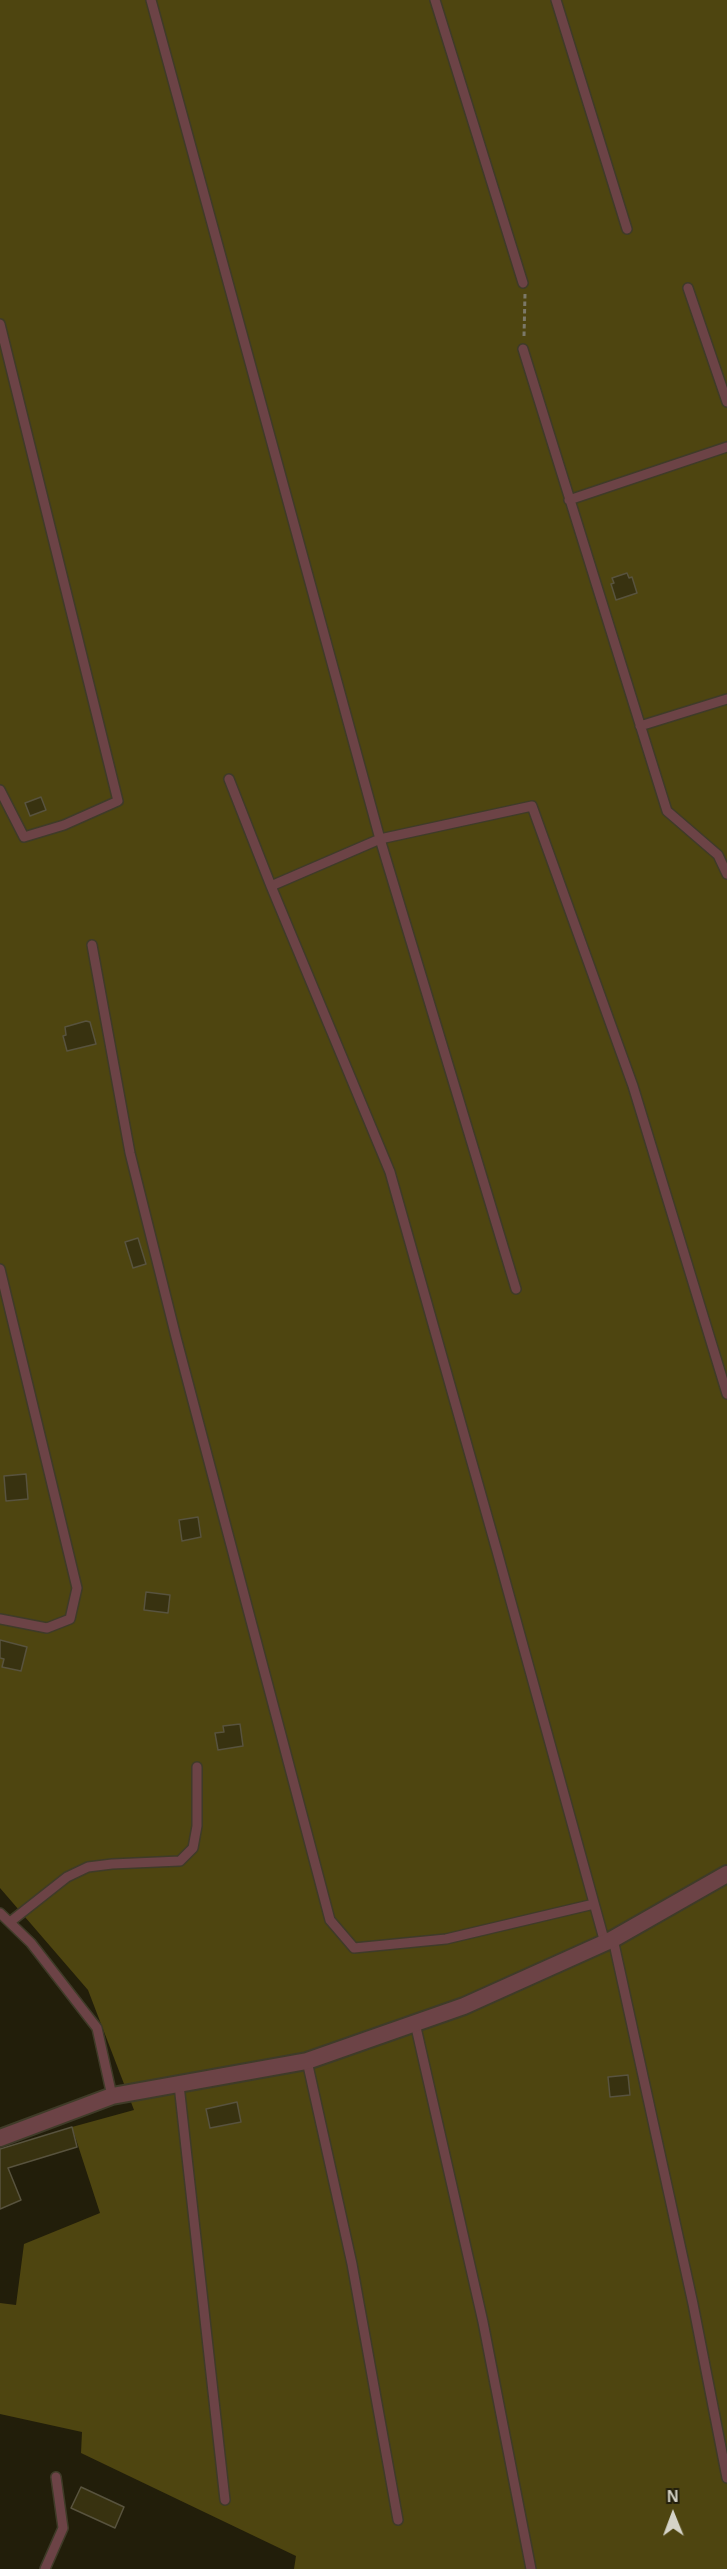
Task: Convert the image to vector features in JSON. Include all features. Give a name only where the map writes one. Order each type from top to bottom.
[{"type":"street","points":[[0,2138],[112,2096],[307,2061],[464,2006],[609,1941],[727,1874]]},
{"type":"lane","points":[[152,0],[380,839],[516,1289]]},
{"type":"lane","points":[[435,0],[523,283]]},
{"type":"lane","points":[[556,0],[627,229]]},
{"type":"lane","points":[[688,288],[727,402]]},
{"type":"lane","points":[[0,324],[118,801],[64,825],[24,837],[0,790]]},
{"type":"lane","points":[[523,350],[667,811],[718,855],[727,874]]},
{"type":"lane","points":[[569,500],[727,447]]},
{"type":"lane","points":[[640,726],[727,699]]},
{"type":"lane","points":[[229,779],[390,1172],[594,1904],[609,1941],[693,2304],[727,2478]]},
{"type":"lane","points":[[271,886],[380,839],[532,806],[633,1086],[727,1394]]},
{"type":"lane","points":[[92,945],[136,1176],[176,1337],[330,1920],[354,1948],[446,1939],[594,1904]]},
{"type":"lane","points":[[0,1269],[77,1588],[70,1619],[46,1628],[0,1619]]},
{"type":"lane","points":[[10,1922],[67,1877],[88,1867],[180,1861],[193,1848],[197,1826],[197,1767]]},
{"type":"lane","points":[[0,1913],[31,1943],[97,2028],[112,2096]]},
{"type":"lane","points":[[416,2023],[483,2322],[531,2569]]},
{"type":"lane","points":[[307,2061],[352,2264],[398,2520]]},
{"type":"lane","points":[[179,2085],[225,2500]]},
{"type":"lane","points":[[45,2569],[63,2528],[56,2477]]},
{"type":"path","points":[[523,283],[526,315],[523,350]]},
{"type":"shaded area","points":[[0,0],[727,0],[727,2569],[294,2569],[296,2556],[81,2453],[82,2432],[0,2414],[0,2303],[16,2305],[24,2244],[100,2213],[72,2127],[134,2110],[88,1990],[0,1888]]},
{"type":"building","points":[[627,573],[629,578],[632,577],[637,593],[616,600],[611,584],[614,583],[612,578]]},
{"type":"building","points":[[41,797],[46,810],[30,816],[25,803]]},
{"type":"building","points":[[90,1022],[96,1044],[67,1051],[63,1036],[66,1035],[65,1027]]},
{"type":"building","points":[[138,1238],[146,1264],[133,1268],[125,1242]]},
{"type":"building","points":[[26,1474],[28,1499],[6,1501],[4,1476]]},
{"type":"building","points":[[198,1517],[201,1537],[182,1541],[179,1520]]},
{"type":"building","points":[[146,1592],[170,1595],[168,1613],[144,1610]]},
{"type":"building","points":[[0,1640],[27,1647],[21,1671],[2,1667],[4,1659],[0,1658]]},
{"type":"building","points":[[240,1724],[243,1746],[218,1750],[215,1733],[224,1732],[223,1726]]},
{"type":"building","points":[[628,2075],[630,2095],[610,2097],[608,2077]]},
{"type":"building","points":[[237,2102],[241,2122],[210,2128],[206,2109]]},
{"type":"building","points":[[72,2127],[77,2147],[8,2168],[21,2200],[0,2209],[0,2149]]},
{"type":"building","points":[[81,2487],[124,2507],[115,2528],[71,2508]]}]
